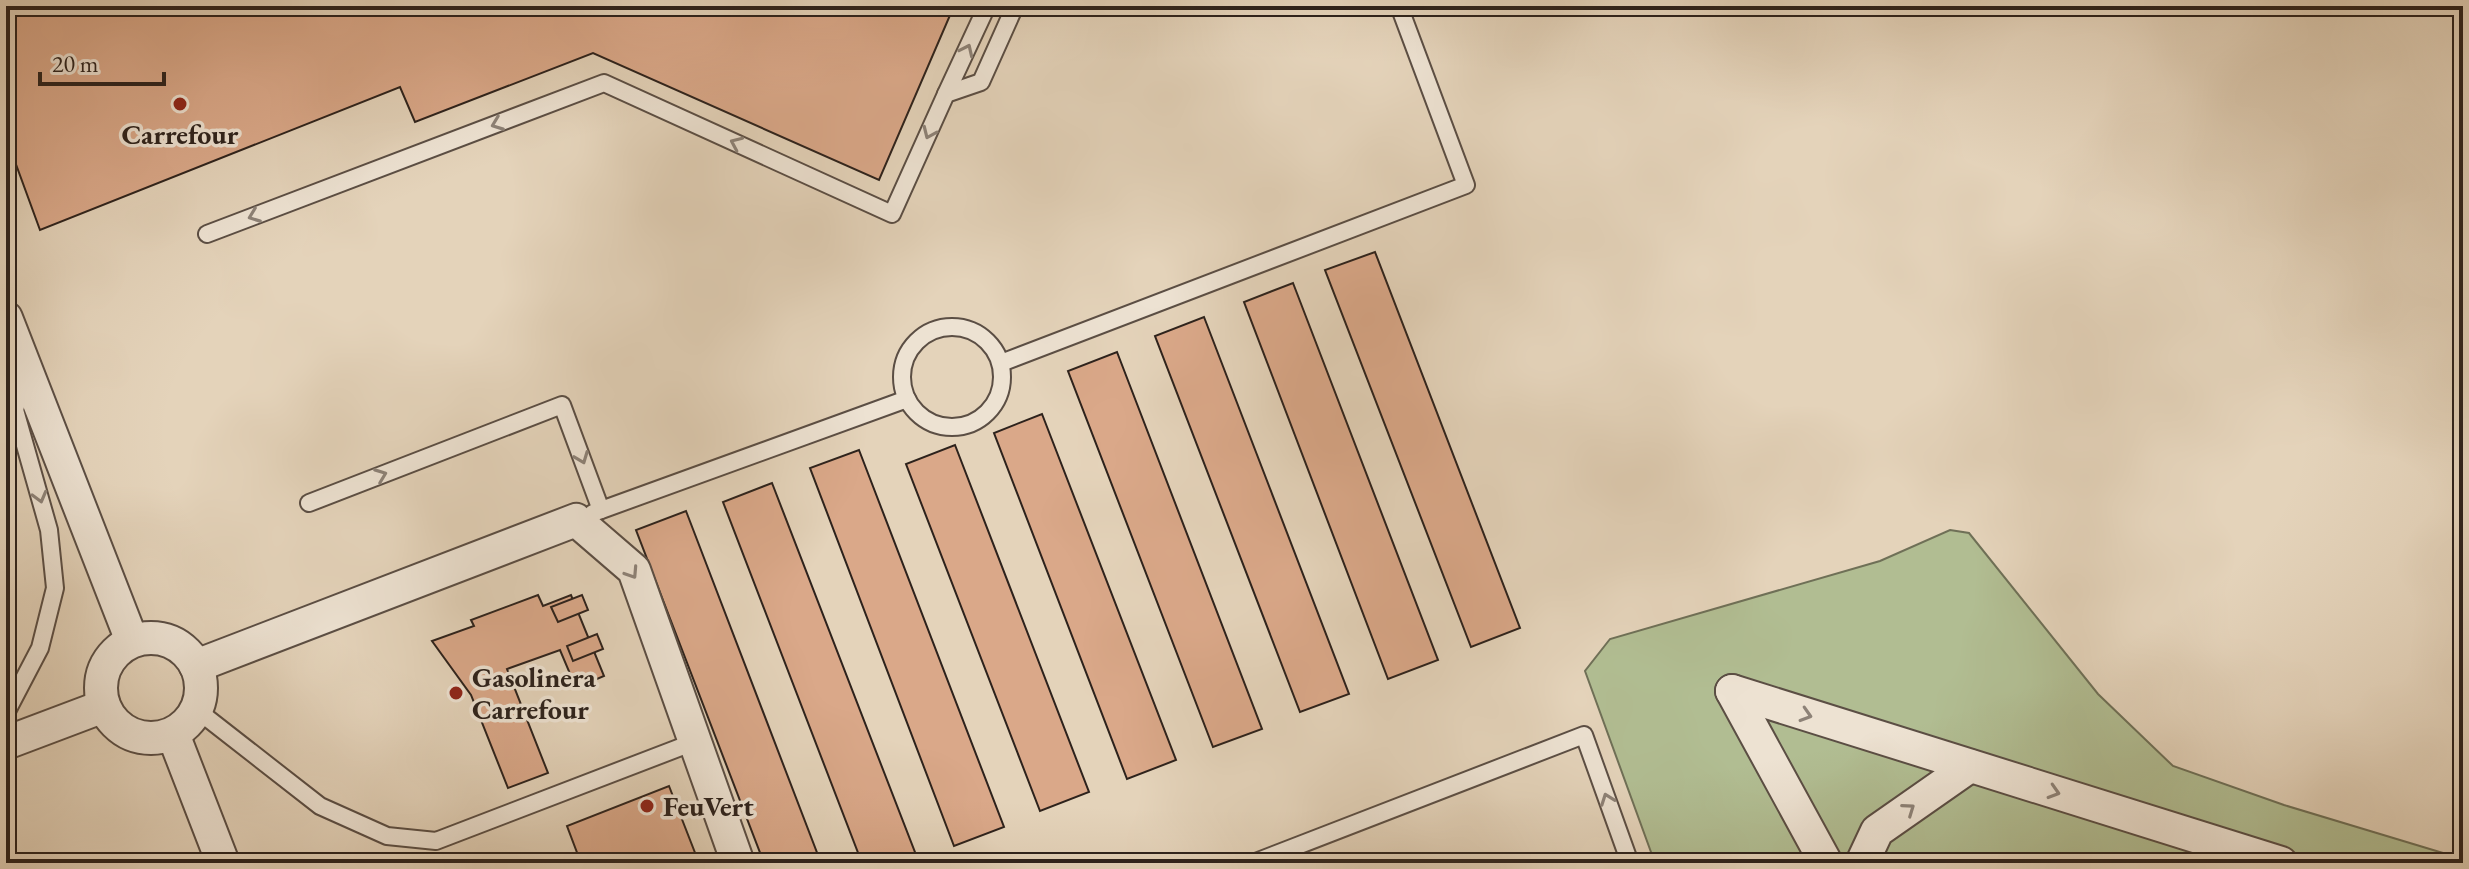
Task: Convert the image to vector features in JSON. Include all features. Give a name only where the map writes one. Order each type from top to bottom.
[{"type":"street","points":[[6,318],[132,641]]},
{"type":"street","points":[[196,666],[589,515],[634,570],[738,863]]},
{"type":"street","points":[[149,637],[167,640],[182,648],[196,666],[201,694],[197,710],[173,734],[156,738],[138,736],[123,729],[104,706],[101,682],[106,665],[117,651],[132,641],[149,637]]},
{"type":"street","points":[[1826,863],[1732,691],[2281,863]]},
{"type":"street","points":[[6,743],[104,706]]},
{"type":"street","points":[[173,734],[223,863]]},
{"type":"street","points":[[1862,863],[1877,831],[1970,766]]},
{"type":"lane","points":[[207,234],[604,83],[892,214],[987,6]]},
{"type":"lane","points":[[946,94],[981,82],[1015,6]]},
{"type":"lane","points":[[1001,363],[1466,185],[1399,6]]},
{"type":"lane","points":[[949,326],[974,332],[994,348],[1001,363],[1003,380],[998,397],[989,412],[975,422],[959,427],[941,426],[925,419],[907,399],[901,373],[906,356],[916,341],[931,330],[949,326]]},
{"type":"lane","points":[[6,713],[40,648],[55,588],[49,530],[15,410],[25,368]]},
{"type":"lane","points":[[309,503],[562,405],[589,515],[907,399]]},
{"type":"lane","points":[[197,710],[320,806],[387,836],[436,841],[694,742]]},
{"type":"lane","points":[[1253,863],[1584,735],[1630,863]]},
{"type":"green space","points":[[1950,530],[1969,533],[2098,694],[2173,766],[2284,805],[2463,859],[2463,863],[1655,863],[1585,671],[1610,639],[1880,561]]},
{"type":"building","name":"Carrefour","points":[[6,6],[954,6],[879,180],[593,53],[415,122],[400,87],[40,230],[6,137]]},
{"type":"building","points":[[1375,252],[1520,628],[1471,647],[1325,270]]},
{"type":"building","points":[[1293,283],[1438,660],[1388,679],[1244,302]]},
{"type":"building","points":[[1204,317],[1349,694],[1300,712],[1155,336]]},
{"type":"building","points":[[1117,352],[1262,729],[1213,747],[1068,371]]},
{"type":"building","points":[[1042,414],[1176,760],[1127,779],[994,433]]},
{"type":"building","points":[[955,445],[1089,792],[1040,811],[906,464]]},
{"type":"building","points":[[859,450],[1004,827],[954,846],[810,468]]},
{"type":"building","points":[[772,483],[918,860],[910,863],[862,863],[723,502]]},
{"type":"building","points":[[686,511],[821,863],[764,863],[636,530]]},
{"type":"building","points":[[538,595],[543,606],[571,595],[604,676],[576,688],[560,650],[507,669],[548,773],[508,788],[471,695],[432,641],[474,626],[471,620]]},
{"type":"building","points":[[582,595],[588,610],[558,622],[551,607]]},
{"type":"building","points":[[597,634],[603,649],[573,661],[567,646]]},
{"type":"building","name":"FeuVert","points":[[669,786],[699,863],[581,863],[567,826]]},
{"type":"place","name":"Carrefour","points":[[180,104]]},
{"type":"place","name":"Gasolinera Carrefour","points":[[456,693]]},
{"type":"place","name":"FeuVert","points":[[647,806]]}]
